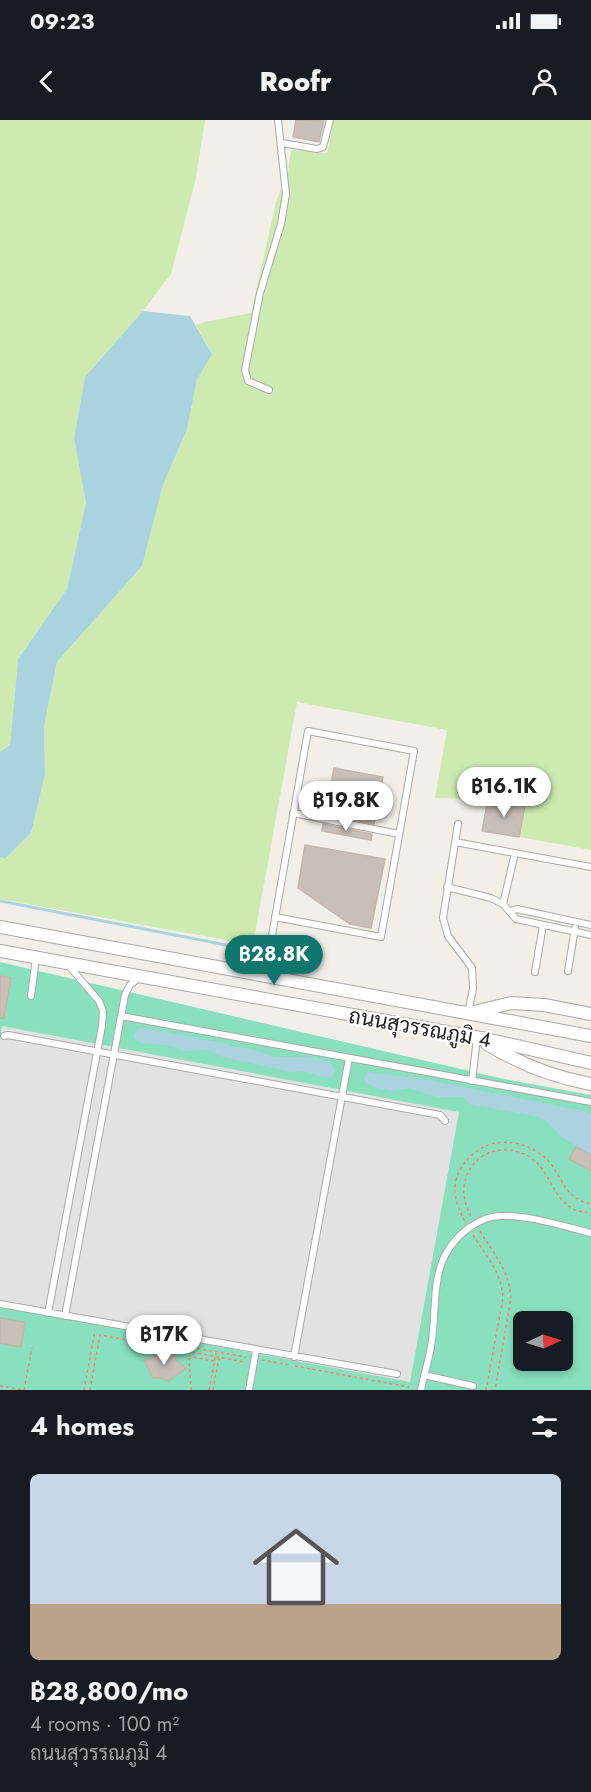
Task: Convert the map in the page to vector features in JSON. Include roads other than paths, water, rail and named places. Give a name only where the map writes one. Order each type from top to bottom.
[{"type":"street","name":"ถนนสุวรรณภูมิ 4","points":[[0,927],[591,1036]]},
{"type":"street","name":"ถนนสุวรรณภูมิ 4","points":[[0,951],[478,1038],[591,1063]]},
{"type":"street","points":[[469,1013],[511,1003],[544,1005],[591,1014]]},
{"type":"street","points":[[478,1038],[530,1068],[591,1084]]},
{"type":"lane","points":[[269,390],[248,381],[245,370],[260,293],[281,224],[286,194],[278,120]]},
{"type":"lane","points":[[282,143],[317,149],[323,147],[330,120]]},
{"type":"lane","points":[[265,975],[275,917],[293,813],[308,731],[414,751],[381,938],[275,917]]},
{"type":"lane","points":[[293,813],[399,834]]},
{"type":"lane","points":[[458,824],[443,910],[444,927],[448,936],[466,959],[473,974],[469,1013]]},
{"type":"lane","points":[[455,842],[591,867]]},
{"type":"lane","points":[[503,904],[515,853]]},
{"type":"lane","points":[[447,886],[491,898],[503,904],[516,919],[591,935]]},
{"type":"lane","points":[[511,911],[517,909],[591,925]]},
{"type":"lane","points":[[568,971],[576,922]]},
{"type":"lane","points":[[535,972],[543,925]]},
{"type":"lane","points":[[31,996],[36,958]]},
{"type":"lane","points":[[48,1313],[103,1011],[99,1001],[67,964]]},
{"type":"lane","points":[[65,1316],[125,995],[130,985],[139,977]]},
{"type":"lane","points":[[121,1016],[591,1102]]},
{"type":"lane","points":[[4,1036],[342,1096],[440,1115],[445,1121]]},
{"type":"lane","points":[[472,1081],[478,1038]]},
{"type":"lane","points":[[294,1357],[349,1058]]},
{"type":"lane","points":[[421,1390],[432,1342],[436,1284],[446,1251],[458,1236],[490,1217],[501,1216],[534,1220],[591,1233]]},
{"type":"lane","points":[[0,1304],[397,1374]]},
{"type":"lane","points":[[249,1390],[256,1350]]},
{"type":"lane","points":[[424,1375],[473,1386]]},
{"type":"water","points":[[143,311],[190,316],[212,354],[197,380],[187,429],[163,485],[142,566],[57,662],[44,726],[45,775],[31,833],[5,859],[0,857],[0,752],[10,745],[18,659],[67,589],[86,503],[74,438],[85,377]]},
{"type":"water","points":[[143,1028],[250,1049],[270,1056],[323,1060],[331,1063],[334,1068],[333,1076],[325,1078],[304,1071],[291,1072],[223,1057],[208,1050],[183,1051],[173,1046],[142,1043],[133,1037],[137,1029]]},
{"type":"water","points":[[368,1072],[423,1079],[588,1112],[591,1114],[591,1155],[562,1137],[539,1117],[468,1104],[464,1097],[437,1097],[410,1088],[392,1091],[373,1087],[365,1082],[364,1077]]},
{"type":"waterway","points":[[0,901],[257,951]]}]
